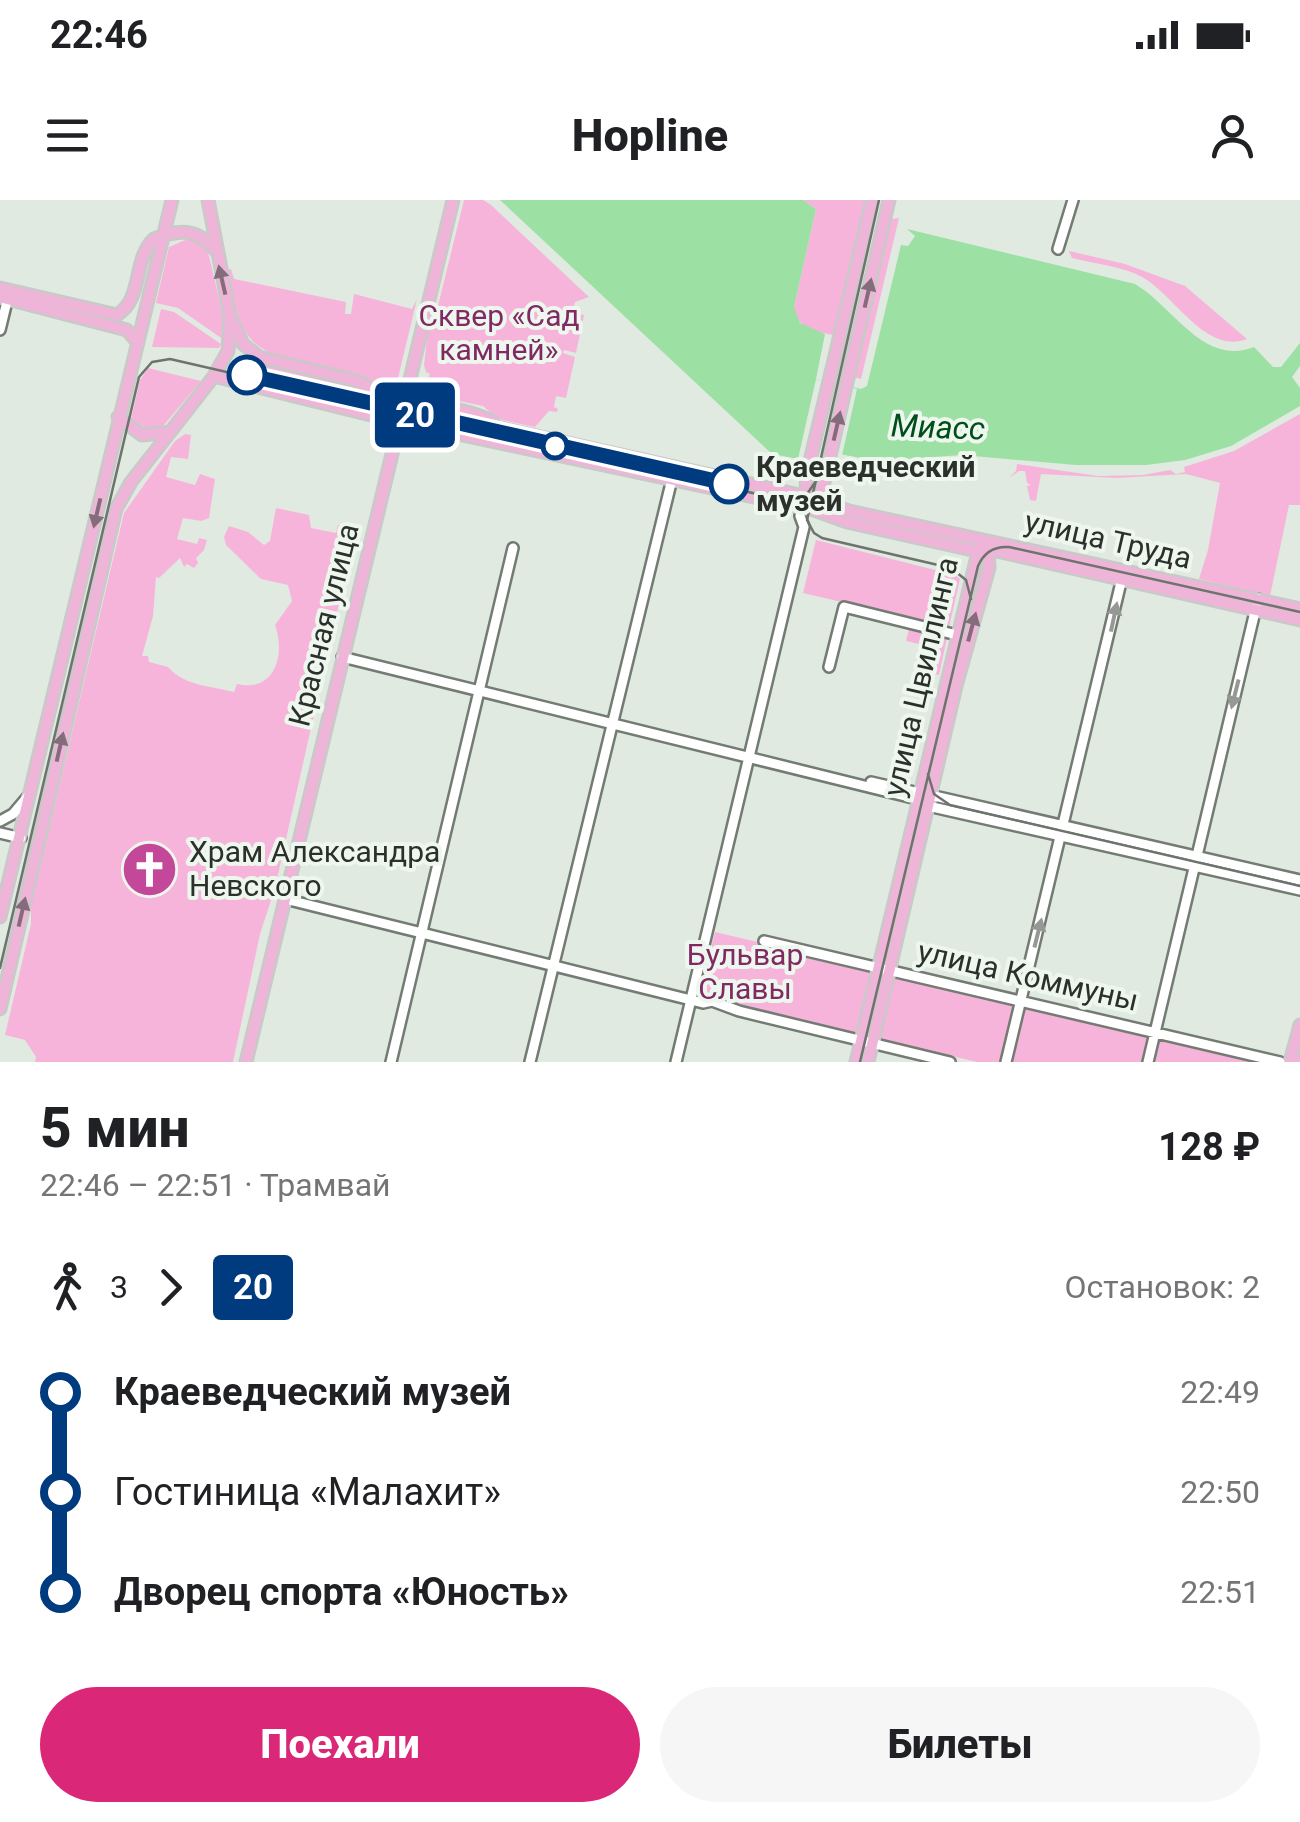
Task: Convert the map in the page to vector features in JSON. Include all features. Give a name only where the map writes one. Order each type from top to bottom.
[{"type":"main road","points":[[0,917],[172,200]]},
{"type":"main road","points":[[0,1009],[116,509],[131,482],[214,376],[230,344],[230,316],[208,200]]},
{"type":"main road","name":"Красная улица","points":[[246,1062],[453,200]]},
{"type":"main road","points":[[809,506],[810,462],[872,200]]},
{"type":"main road","points":[[809,506],[828,466],[889,200]]},
{"type":"main road","points":[[4,294],[112,316],[132,301],[148,243],[165,234],[194,232],[215,249]]},
{"type":"main road","points":[[4,294],[126,330],[138,342]]},
{"type":"main road","name":"улица Труда","points":[[230,316],[243,344],[259,356],[371,386],[404,405],[809,506],[847,522],[1123,574],[1257,605],[1300,620]]},
{"type":"main road","name":"улица Труда","points":[[214,376],[401,422],[673,474]]},
{"type":"main road","points":[[371,386],[396,393],[409,382],[423,399],[472,411],[502,428]]},
{"type":"main road","points":[[118,417],[142,435],[170,432]]},
{"type":"main road","name":"улица Цвиллинга","points":[[856,1062],[866,1043],[924,798],[957,635],[983,546]]},
{"type":"main road","name":"улица Цвиллинга","points":[[924,798],[988,568],[983,546]]},
{"type":"main road","name":"улица Труда","points":[[1257,605],[1300,609]]},
{"type":"main road","points":[[21,838],[38,842]]},
{"type":"main road","points":[[1290,1062],[1300,1025]]},
{"type":"main road","name":"улица Цвиллинга","points":[[866,1043],[868,1062]]},
{"type":"street","points":[[1058,249],[1073,200]]},
{"type":"street","points":[[0,330],[4,294]]},
{"type":"street","points":[[530,1062],[673,474]]},
{"type":"street","points":[[676,1062],[809,506]]},
{"type":"street","points":[[391,1062],[513,548]]},
{"type":"street","points":[[1006,1062],[1123,574]]},
{"type":"street","points":[[1148,1062],[1257,605]]},
{"type":"street","points":[[829,667],[844,607],[957,635]]},
{"type":"street","points":[[342,657],[924,798],[1194,860],[1300,880]]},
{"type":"street","points":[[0,821],[31,793]]},
{"type":"street","points":[[0,832],[21,838]]},
{"type":"street","points":[[1194,860],[1300,890]]},
{"type":"street","points":[[285,900],[703,1003],[725,1004],[739,1012],[950,1062]]},
{"type":"street","name":"улица Коммуны","points":[[764,941],[1280,1062]]},
{"type":"green space","name":"Сквер «Сад камней»","points":[[464,200],[483,200],[491,205],[589,297],[575,302],[572,312],[584,315],[576,353],[563,353],[575,357],[566,398],[556,396],[557,412],[549,411],[535,427],[498,419],[483,406],[426,394],[424,390],[430,374],[424,365],[429,321],[435,318]]},
{"type":"green space","points":[[803,200],[866,200],[833,335],[803,324],[794,307],[816,209]]},
{"type":"green space","points":[[899,218],[861,379],[854,377],[889,223]]},
{"type":"green space","points":[[190,238],[205,248],[209,256],[224,320],[224,340],[178,308],[156,303],[169,247]]},
{"type":"green space","points":[[1069,251],[1125,264],[1185,286],[1247,339],[1218,339],[1191,321],[1142,277],[1072,258]]},
{"type":"green space","points":[[231,269],[234,279],[346,302],[345,314],[351,314],[354,294],[412,309],[417,299],[397,382],[388,385],[261,348],[239,320],[227,270]]},
{"type":"green space","points":[[161,309],[174,312],[221,344],[219,348],[152,347]]},
{"type":"green space","points":[[248,358],[360,387],[385,399],[384,406],[279,381],[279,377],[248,369]]},
{"type":"green space","points":[[148,368],[201,381],[164,425],[148,429],[131,419],[140,380]]},
{"type":"green space","points":[[1300,414],[1300,505],[1289,505],[1270,596],[1199,579],[1220,483],[1186,474],[1117,478],[1041,474],[1036,501],[1030,500],[1027,486],[1031,485],[1025,471],[1009,478],[1017,464],[1098,476],[1170,470],[1176,474],[1185,472],[1184,467],[1234,451]]},
{"type":"green space","points":[[185,434],[191,435],[188,459],[171,457],[166,477],[195,485],[200,474],[215,479],[209,518],[183,518],[177,539],[197,544],[199,538],[207,540],[194,568],[187,564],[184,567],[180,558],[156,577],[153,616],[142,656],[148,656],[149,662],[168,667],[190,682],[234,692],[237,684],[260,683],[274,670],[278,660],[275,625],[292,601],[288,585],[261,579],[226,545],[224,537],[229,526],[248,532],[264,545],[270,541],[276,508],[309,515],[311,528],[336,533],[338,525],[356,528],[275,888],[260,934],[233,1062],[35,1062],[25,1040],[5,1035],[31,924],[31,906],[124,513],[175,441]]},
{"type":"green space","points":[[816,540],[955,575],[960,579],[949,627],[803,593]]},
{"type":"green space","points":[[909,629],[947,638],[939,675],[914,669],[919,644],[906,641]]},
{"type":"green space","name":"Бульвар Славы","points":[[715,932],[1259,1062],[977,1062],[699,996]]},
{"type":"water","name":"Миасс","points":[[500,200],[803,200],[816,209],[794,307],[800,323],[825,334],[816,379],[861,389],[867,386],[901,245],[908,246],[915,236],[907,229],[1135,284],[1204,342],[1236,351],[1254,347],[1273,367],[1281,367],[1300,343],[1300,366],[1292,377],[1300,388],[1300,406],[1231,446],[1185,460],[1146,465],[1076,465],[962,455],[877,461],[802,447],[798,459],[772,454]]},
{"type":"pier","points":[[816,379],[857,389],[841,460],[805,452],[803,461],[798,459]]},
{"type":"tram line","points":[[879,200],[807,520],[822,538],[951,568],[966,580],[971,599]]},
{"type":"tram line","points":[[0,968],[139,377],[152,362],[170,359],[783,500],[805,497],[818,478]]},
{"type":"tram line","name":"20","points":[[247,375],[729,484]]},
{"type":"tram line","points":[[860,1062],[978,566],[986,554],[1009,547],[1300,612]]},
{"type":"tram line","points":[[928,774],[934,794],[950,805],[1300,886]]},
{"type":"place","name":"Краеведческий музей","points":[[729,484]]},
{"type":"place","name":"Храм Александра Невского","points":[[150,869]]}]
